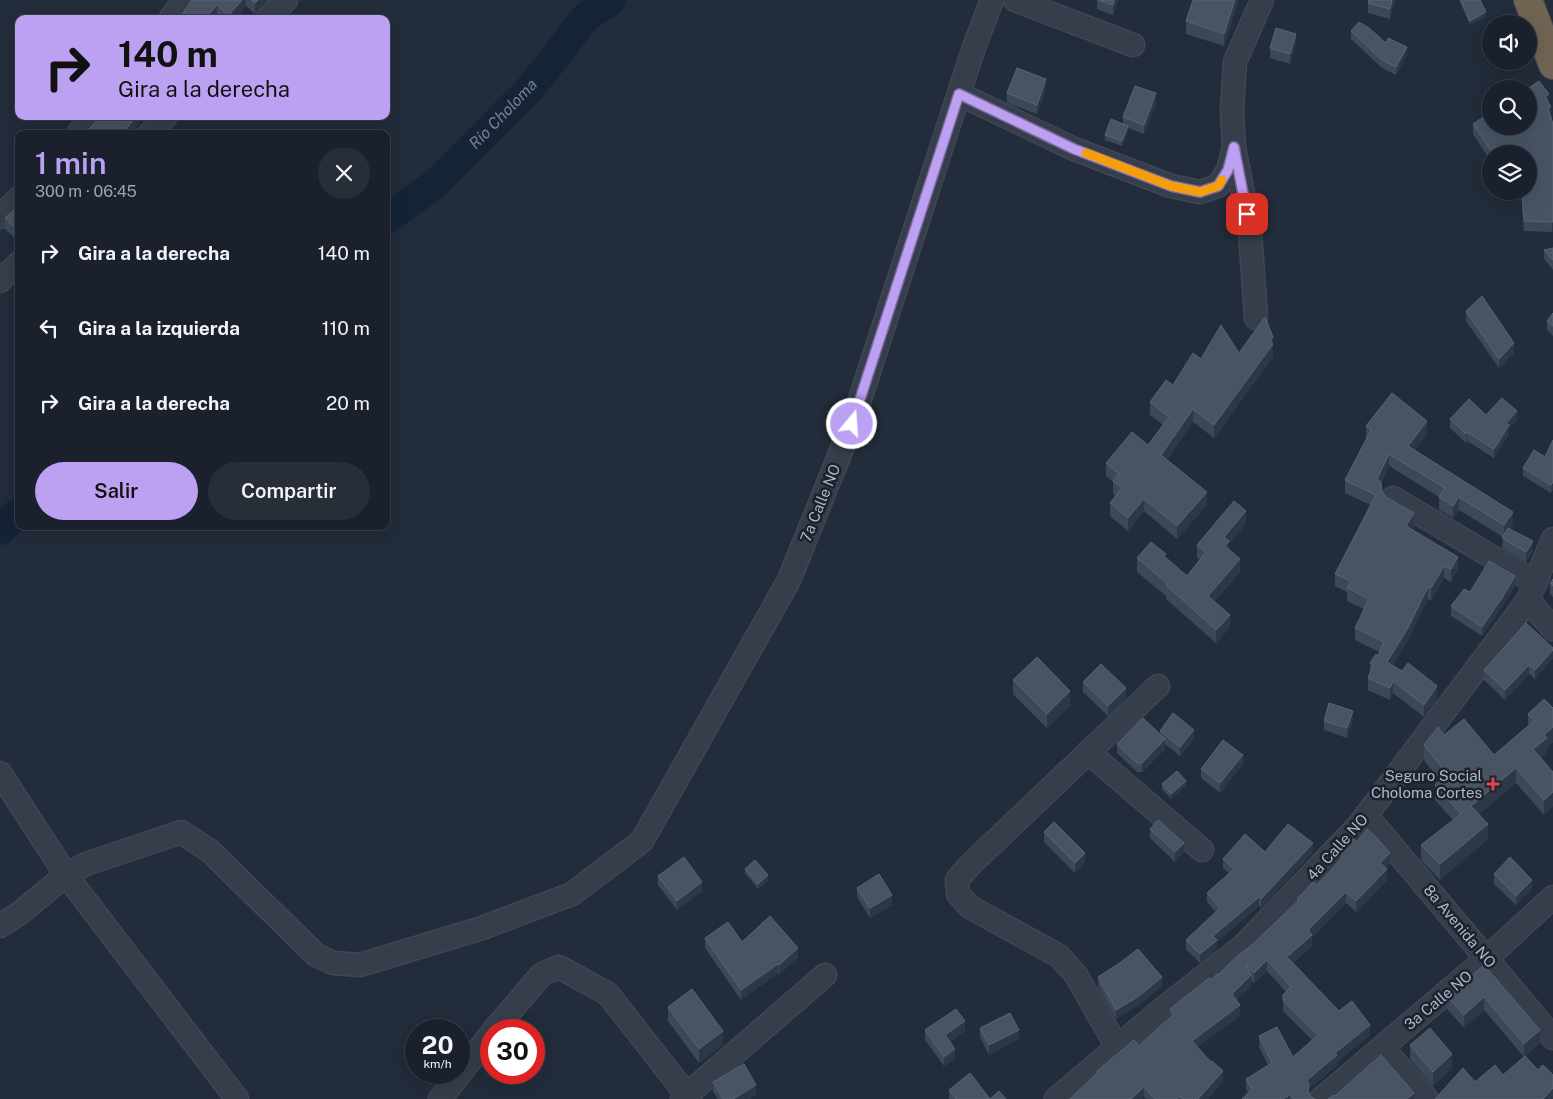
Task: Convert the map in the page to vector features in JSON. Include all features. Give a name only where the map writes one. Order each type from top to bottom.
[{"type":"highway","points":[[1528,0],[1553,65]]},
{"type":"street","points":[[173,15],[184,0]]},
{"type":"street","points":[[271,15],[286,0]]},
{"type":"street","name":"7a Calle NO","points":[[66,875],[86,864],[181,832],[210,851],[316,955],[333,963],[360,964],[482,928],[572,894],[642,841],[789,580],[852,424],[959,94],[992,0]]},
{"type":"street","points":[[1014,0],[1133,45]]},
{"type":"street","points":[[1256,318],[1250,231],[1234,147],[1232,111],[1235,62],[1262,0]]},
{"type":"street","points":[[959,94],[1074,149],[1171,186],[1200,192],[1218,186],[1228,170],[1234,147]]},
{"type":"street","points":[[81,130],[89,120]]},
{"type":"street","points":[[153,130],[162,120]]},
{"type":"street","points":[[0,217],[15,202]]},
{"type":"street","points":[[0,281],[15,267]]},
{"type":"street","points":[[1394,498],[1532,591],[1553,629]]},
{"type":"street","name":"4a Calle NO","points":[[1056,1099],[1117,1047],[1244,945],[1360,825],[1532,591],[1553,539]]},
{"type":"street","points":[[1117,1047],[1076,975],[1059,956],[970,907],[958,894],[957,880],[970,865],[1158,686]]},
{"type":"street","points":[[1088,752],[1202,850]]},
{"type":"street","points":[[0,772],[66,875],[237,1099]]},
{"type":"street","name":"8a Avenida NO","points":[[1366,815],[1553,1038]]},
{"type":"street","points":[[0,926],[20,913],[66,875]]},
{"type":"street","name":"3a Calle NO","points":[[1330,1096],[1382,1047],[1487,958],[1553,897]]},
{"type":"street","points":[[503,1019],[542,974],[559,967],[608,994],[686,1098],[825,975]]},
{"type":"street","points":[[1382,1047],[1427,1099]]},
{"type":"street","points":[[440,1099],[480,1048]]},
{"type":"building","points":[[192,0],[242,0],[229,15],[217,5],[208,15],[182,15]]},
{"type":"building","points":[[1098,0],[1114,0],[1113,5]]},
{"type":"building","points":[[1193,0],[1235,0],[1224,34],[1186,21]]},
{"type":"building","points":[[1369,0],[1392,0],[1390,9],[1368,3]]},
{"type":"building","points":[[1461,0],[1480,0],[1486,12],[1470,21]]},
{"type":"building","points":[[1359,22],[1386,43],[1388,38],[1407,47],[1396,67],[1382,60],[1351,31]]},
{"type":"building","points":[[1276,28],[1296,34],[1290,54],[1270,48]]},
{"type":"building","points":[[1017,68],[1046,79],[1037,105],[1007,93]]},
{"type":"building","points":[[1539,81],[1549,94],[1545,97],[1551,107],[1548,108],[1553,124],[1553,222],[1524,221],[1523,200],[1537,200],[1537,145],[1487,145],[1473,124],[1482,118],[1482,135],[1537,135],[1537,82]]},
{"type":"building","points":[[1135,86],[1156,93],[1144,125],[1123,117]]},
{"type":"building","points":[[1111,119],[1128,126],[1122,141],[1105,135]]},
{"type":"building","points":[[97,120],[134,120],[125,130],[89,130]]},
{"type":"building","points":[[15,209],[15,227],[5,218]]},
{"type":"building","points":[[1553,248],[1553,260],[1544,250]]},
{"type":"building","points":[[1482,296],[1514,343],[1499,359],[1466,311]]},
{"type":"building","points":[[1553,313],[1553,326],[1547,321]]},
{"type":"building","points":[[1265,317],[1273,337],[1270,341],[1273,344],[1214,425],[1193,409],[1161,455],[1207,492],[1177,526],[1144,499],[1128,518],[1110,503],[1122,488],[1113,481],[1119,474],[1106,463],[1132,432],[1148,445],[1169,417],[1150,402],[1166,380],[1173,385],[1193,353],[1201,359],[1221,325],[1239,353]]},
{"type":"building","points":[[1392,393],[1427,421],[1408,446],[1513,512],[1504,525],[1459,497],[1453,506],[1439,497],[1445,488],[1389,454],[1377,479],[1381,482],[1382,492],[1386,497],[1414,513],[1406,526],[1458,557],[1451,569],[1444,566],[1431,588],[1428,587],[1408,628],[1387,662],[1402,671],[1408,663],[1437,686],[1424,705],[1393,681],[1390,688],[1368,678],[1373,665],[1370,663],[1376,654],[1378,656],[1384,642],[1355,628],[1369,599],[1347,588],[1351,581],[1335,574],[1376,495],[1345,480],[1371,430],[1366,426]]},
{"type":"building","points":[[1502,398],[1517,411],[1506,423],[1509,425],[1494,449],[1467,432],[1466,434],[1450,419],[1469,399],[1486,415]]},
{"type":"building","points":[[1553,440],[1553,482],[1551,485],[1523,468],[1534,450],[1545,457]]},
{"type":"building","points":[[1234,501],[1246,511],[1224,537],[1229,541],[1225,546],[1240,559],[1208,596],[1230,615],[1216,630],[1166,585],[1168,584],[1137,558],[1151,542],[1166,554],[1164,556],[1187,576],[1206,552],[1197,545]]},
{"type":"building","points":[[1508,528],[1533,541],[1526,552],[1502,538]]},
{"type":"building","points":[[1489,561],[1515,576],[1482,627],[1451,606],[1464,589],[1470,592]]},
{"type":"building","points":[[1526,623],[1553,650],[1535,670],[1529,665],[1505,690],[1484,670]]},
{"type":"building","points":[[1037,657],[1070,691],[1047,714],[1013,680]]},
{"type":"building","points":[[1101,664],[1126,688],[1108,706],[1083,682]]},
{"type":"building","points":[[1544,699],[1553,708],[1553,727],[1544,735],[1547,738],[1533,749],[1553,772],[1553,792],[1544,800],[1516,768],[1471,806],[1488,824],[1440,864],[1421,845],[1461,814],[1435,785],[1447,774],[1424,745],[1438,727],[1444,735],[1464,719],[1494,755],[1534,721],[1528,714]]},
{"type":"building","points":[[1329,703],[1353,711],[1347,728],[1324,721]]},
{"type":"building","points":[[1173,713],[1194,730],[1180,747],[1160,731]]},
{"type":"building","points":[[1143,718],[1165,739],[1142,763],[1137,763],[1117,744]]},
{"type":"building","points":[[1223,740],[1243,755],[1220,783],[1201,769]]},
{"type":"building","points":[[1177,771],[1186,781],[1171,794],[1162,784]]},
{"type":"building","points":[[1158,820],[1184,843],[1175,852],[1150,829]]},
{"type":"building","points":[[1054,822],[1085,853],[1075,863],[1044,832]]},
{"type":"building","points":[[1288,824],[1313,843],[1261,899],[1259,897],[1213,936],[1217,940],[1200,954],[1186,940],[1220,908],[1207,893],[1234,869],[1223,859],[1245,834],[1265,852]]},
{"type":"building","points":[[1367,829],[1390,853],[1380,863],[1387,869],[1356,901],[1346,892],[1308,930],[1312,935],[1287,957],[1339,1011],[1352,1001],[1370,1025],[1335,1053],[1337,1055],[1307,1080],[1309,1084],[1308,1091],[1311,1097],[1315,1099],[1294,1099],[1290,1095],[1283,1099],[1242,1099],[1252,1089],[1246,1079],[1272,1063],[1259,1036],[1277,1027],[1293,1057],[1318,1035],[1283,1000],[1283,995],[1291,987],[1267,960],[1254,973],[1246,965],[1251,975],[1232,994],[1240,1005],[1192,1041],[1211,1062],[1223,1071],[1198,1099],[1183,1099],[1180,1096],[1176,1099],[1155,1099],[1144,1087],[1131,1099],[1070,1099],[1097,1071],[1134,1040],[1139,1046],[1174,1014],[1170,1009],[1209,978],[1211,980],[1218,975],[1252,945],[1299,900],[1297,899],[1313,882],[1317,885],[1343,857],[1339,854],[1353,839],[1357,842]]},
{"type":"building","points":[[684,857],[702,882],[677,901],[658,876]]},
{"type":"building","points":[[1510,857],[1532,880],[1516,896],[1494,874]]},
{"type":"building","points":[[755,860],[768,875],[758,884],[745,869]]},
{"type":"building","points":[[879,874],[892,895],[870,908],[857,888]]},
{"type":"building","points":[[770,916],[798,948],[779,965],[741,990],[705,938],[728,922],[742,942]]},
{"type":"building","points":[[1138,949],[1162,977],[1139,996],[1116,1010],[1098,977]]},
{"type":"building","points":[[1484,965],[1540,1030],[1524,1044],[1484,997],[1464,1015],[1447,996]]},
{"type":"building","points":[[692,989],[723,1031],[699,1049],[668,1007]]},
{"type":"building","points":[[956,1009],[965,1021],[945,1035],[955,1049],[944,1057],[925,1030]]},
{"type":"building","points":[[1010,1013],[1019,1030],[989,1045],[980,1028]]},
{"type":"building","points":[[1430,1028],[1452,1054],[1433,1072],[1410,1045]]},
{"type":"building","points":[[1381,1055],[1414,1093],[1407,1099],[1328,1099],[1335,1096]]},
{"type":"building","points":[[1525,1056],[1538,1070],[1543,1065],[1553,1075],[1553,1088],[1543,1099],[1435,1099],[1463,1068],[1475,1082],[1495,1065],[1503,1075]]},
{"type":"building","points":[[744,1064],[756,1085],[733,1099],[723,1099],[713,1082]]},
{"type":"building","points":[[970,1073],[990,1099],[956,1099],[949,1090]]},
{"type":"building","points":[[999,1091],[1006,1099],[990,1099]]},
{"type":"waterway","name":"Río Choloma","points":[[390,216],[435,184],[529,90],[586,17],[611,0]]},
{"type":"waterway","name":"Río Choloma","points":[[0,530],[15,516]]},
{"type":"slow traffic","points":[[1086,153],[1171,186],[1200,192],[1218,186],[1222,180]]},
{"type":"place","name":"Seguro Social Choloma Cortes","points":[[1493,784]]},
{"type":"route","points":[[852,424],[959,94],[1074,149],[1171,186],[1200,192],[1218,186],[1228,170],[1234,147],[1247,214]]}]
